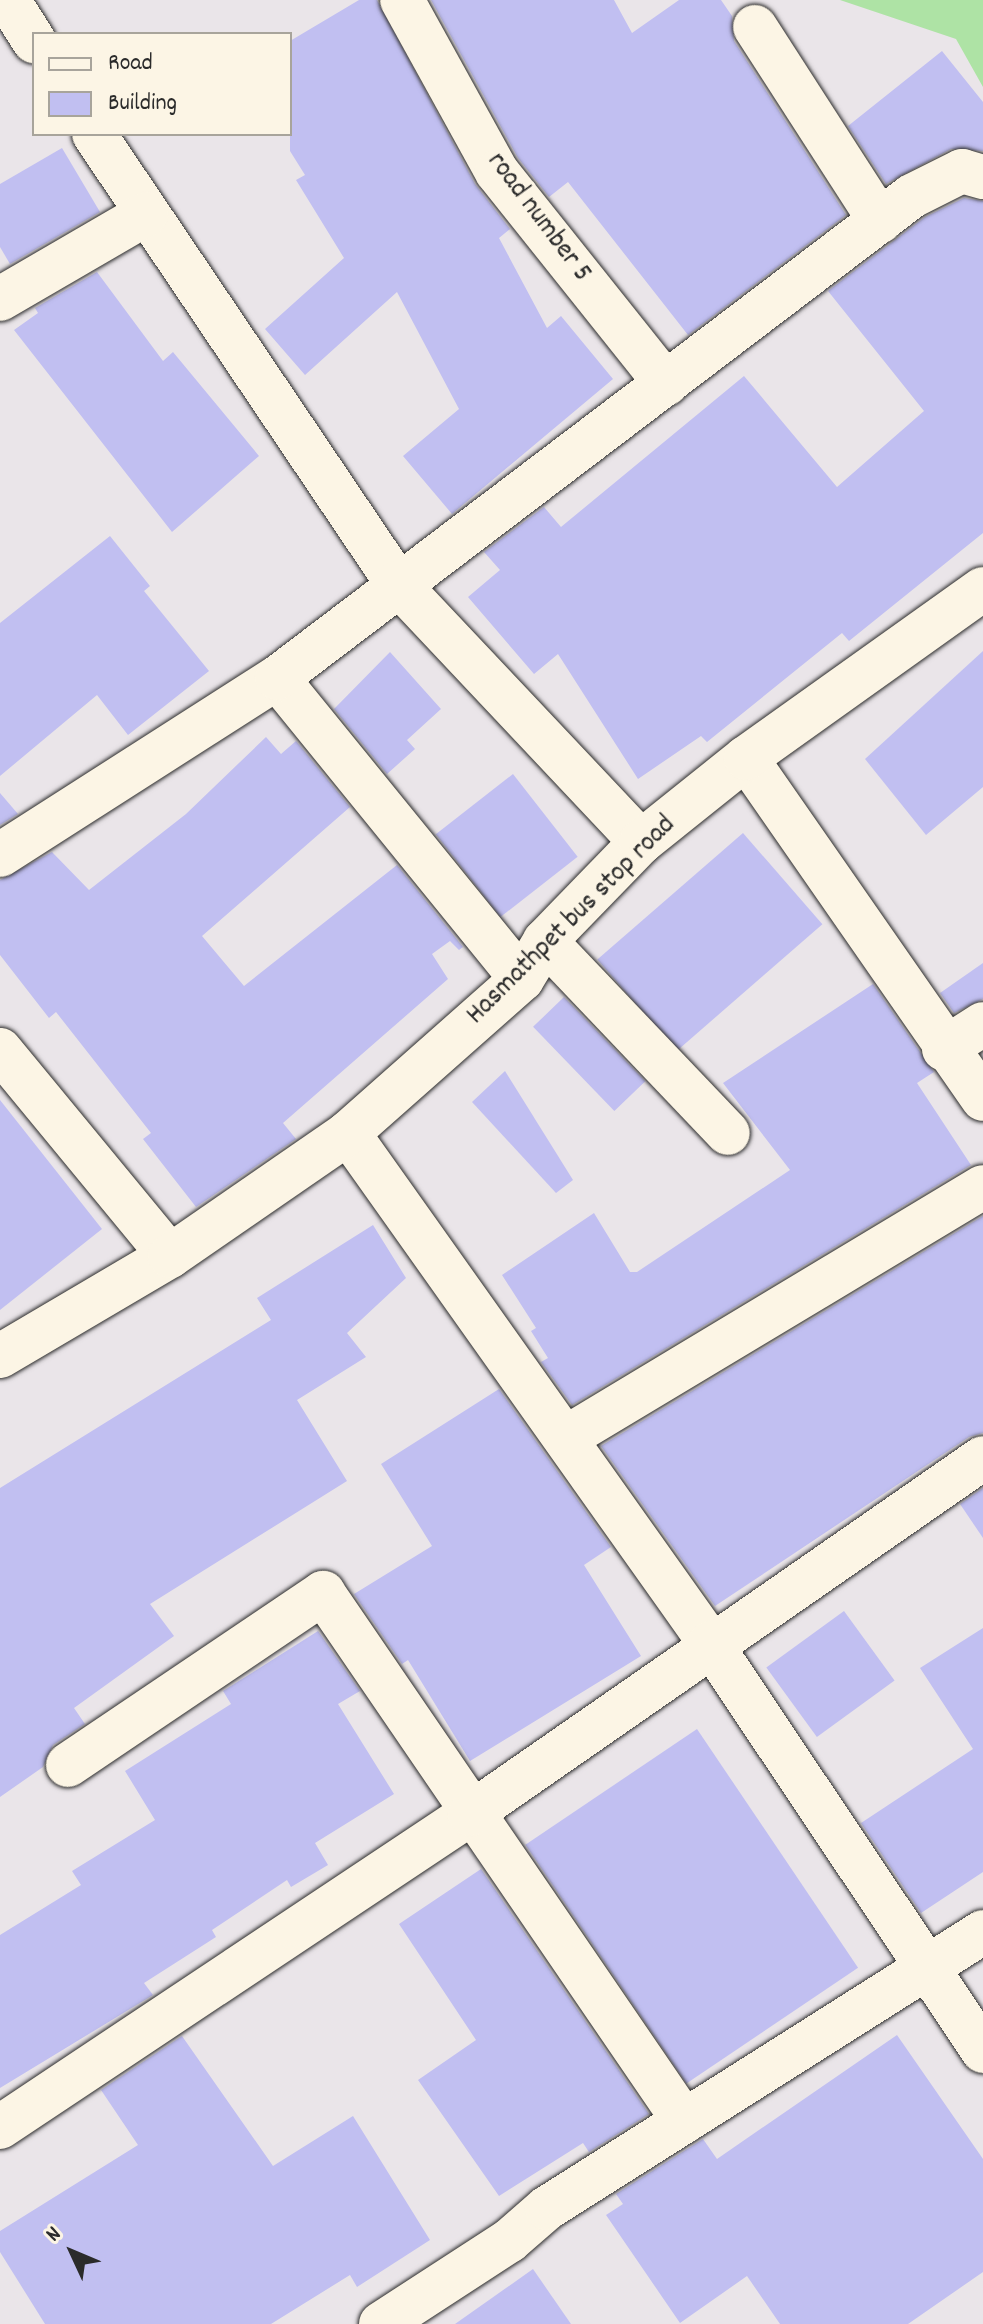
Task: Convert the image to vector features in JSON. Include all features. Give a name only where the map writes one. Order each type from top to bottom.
[{"type":"street","points":[[8,0],[32,38]]},
{"type":"street","name":"road number 5","points":[[402,0],[497,172],[666,384]]},
{"type":"street","points":[[755,27],[880,221]]},
{"type":"street","points":[[95,136],[397,583],[641,842]]},
{"type":"street","points":[[0,855],[277,678],[397,583],[880,221],[941,179],[962,171],[983,177]]},
{"type":"street","points":[[0,299],[146,214]]},
{"type":"street","name":"Hasmathpet bus stop road","points":[[0,1356],[170,1256],[348,1133],[522,979],[545,941],[641,842],[746,758],[983,589]]},
{"type":"street","points":[[277,678],[522,979]]},
{"type":"street","points":[[746,758],[944,1049],[983,1099]]},
{"type":"street","points":[[545,941],[728,1133]]},
{"type":"street","points":[[944,1049],[983,1024]]},
{"type":"street","points":[[0,1050],[170,1256]]},
{"type":"street","points":[[348,1133],[567,1437],[710,1643],[983,2051]]},
{"type":"street","points":[[567,1437],[983,1187]]},
{"type":"street","points":[[0,2127],[470,1814],[710,1643],[983,1458]]},
{"type":"street","points":[[68,1765],[323,1593],[470,1814],[684,2121]]},
{"type":"street","points":[[381,2324],[684,2121],[929,1969],[983,1932]]},
{"type":"green space","points":[[840,0],[983,0],[983,87],[956,39]]},
{"type":"building","points":[[359,0],[377,0],[475,184],[510,229],[499,238],[547,328],[561,316],[613,379],[452,514],[403,456],[459,409],[397,292],[305,375],[265,329],[344,258],[296,180],[305,175],[290,151],[292,40]]},
{"type":"building","points":[[431,0],[614,0],[632,33],[679,0],[721,0],[732,16],[734,41],[846,215],[688,335],[568,182],[549,197],[518,158]]},
{"type":"building","points":[[942,51],[983,102],[983,151],[951,149],[886,184],[848,126]]},
{"type":"building","points":[[62,148],[100,212],[10,264],[0,247],[0,184]]},
{"type":"building","points":[[964,198],[983,201],[983,533],[849,641],[842,633],[707,742],[701,736],[638,779],[558,654],[534,674],[468,597],[500,570],[484,552],[544,507],[561,527],[744,376],[837,487],[924,411],[828,291],[925,217]]},
{"type":"building","points":[[97,272],[163,361],[173,352],[259,456],[172,532],[14,330],[38,313],[35,308]]},
{"type":"building","points":[[110,536],[150,586],[144,591],[209,671],[128,735],[97,695],[0,776],[0,623]]},
{"type":"building","points":[[983,651],[983,787],[926,835],[865,759]]},
{"type":"building","points":[[390,652],[441,709],[407,740],[415,749],[387,774],[334,709]]},
{"type":"building","points":[[266,737],[281,754],[296,741],[350,807],[202,936],[244,986],[397,865],[463,947],[459,950],[450,941],[432,954],[448,979],[283,1123],[296,1139],[196,1207],[143,1139],[151,1133],[56,1012],[49,1018],[0,955],[0,880],[52,852],[89,890],[186,814]]},
{"type":"building","points":[[513,774],[578,857],[500,917],[436,834]]},
{"type":"building","points":[[0,793],[18,814],[0,825]]},
{"type":"building","points":[[743,833],[822,924],[677,1051],[597,960]]},
{"type":"building","points":[[983,963],[983,999],[954,1013],[940,993]]},
{"type":"building","points":[[873,984],[934,1072],[917,1083],[971,1165],[572,1405],[541,1362],[548,1358],[531,1331],[536,1328],[502,1275],[594,1213],[630,1272],[637,1272],[790,1170],[723,1083]]},
{"type":"building","points":[[564,997],[645,1081],[614,1111],[533,1027]]},
{"type":"building","points":[[505,1071],[573,1180],[556,1193],[472,1102]]},
{"type":"building","points":[[0,1100],[102,1229],[0,1310]]},
{"type":"building","points":[[983,1216],[983,1433],[969,1437],[715,1606],[601,1446]]},
{"type":"building","points":[[373,1225],[406,1278],[347,1333],[366,1357],[297,1400],[347,1481],[150,1604],[174,1636],[74,1708],[85,1724],[53,1745],[43,1767],[0,1797],[0,1488],[271,1320],[257,1298]]},
{"type":"building","points":[[499,1389],[611,1547],[584,1565],[641,1656],[470,1761],[408,1660],[402,1664],[354,1594],[432,1546],[381,1464]]},
{"type":"building","points":[[983,1488],[983,1538],[960,1504]]},
{"type":"building","points":[[844,1611],[895,1681],[817,1737],[766,1667]]},
{"type":"building","points":[[983,1628],[983,1872],[921,1913],[861,1823],[973,1749],[920,1668]]},
{"type":"building","points":[[318,1631],[360,1691],[338,1704],[394,1794],[315,1843],[328,1865],[291,1887],[287,1880],[212,1930],[216,1937],[144,1983],[153,1995],[0,2088],[0,1935],[81,1885],[72,1871],[155,1820],[125,1771],[231,1704],[223,1691]]},
{"type":"building","points":[[697,1729],[858,1968],[686,2084],[525,1845]]},
{"type":"building","points":[[481,1869],[649,2114],[589,2152],[583,2143],[499,2196],[418,2080],[476,2040],[399,1924]]},
{"type":"building","points":[[897,2035],[983,2159],[983,2272],[908,2324],[780,2324],[747,2276],[680,2323],[606,2215],[623,2204],[616,2194],[703,2139],[717,2159]]},
{"type":"building","points":[[182,2036],[273,2166],[353,2116],[430,2240],[357,2287],[350,2275],[271,2324],[45,2324],[0,2252],[0,2231],[138,2145],[101,2090]]},
{"type":"building","points":[[533,2269],[571,2324],[455,2324]]}]
